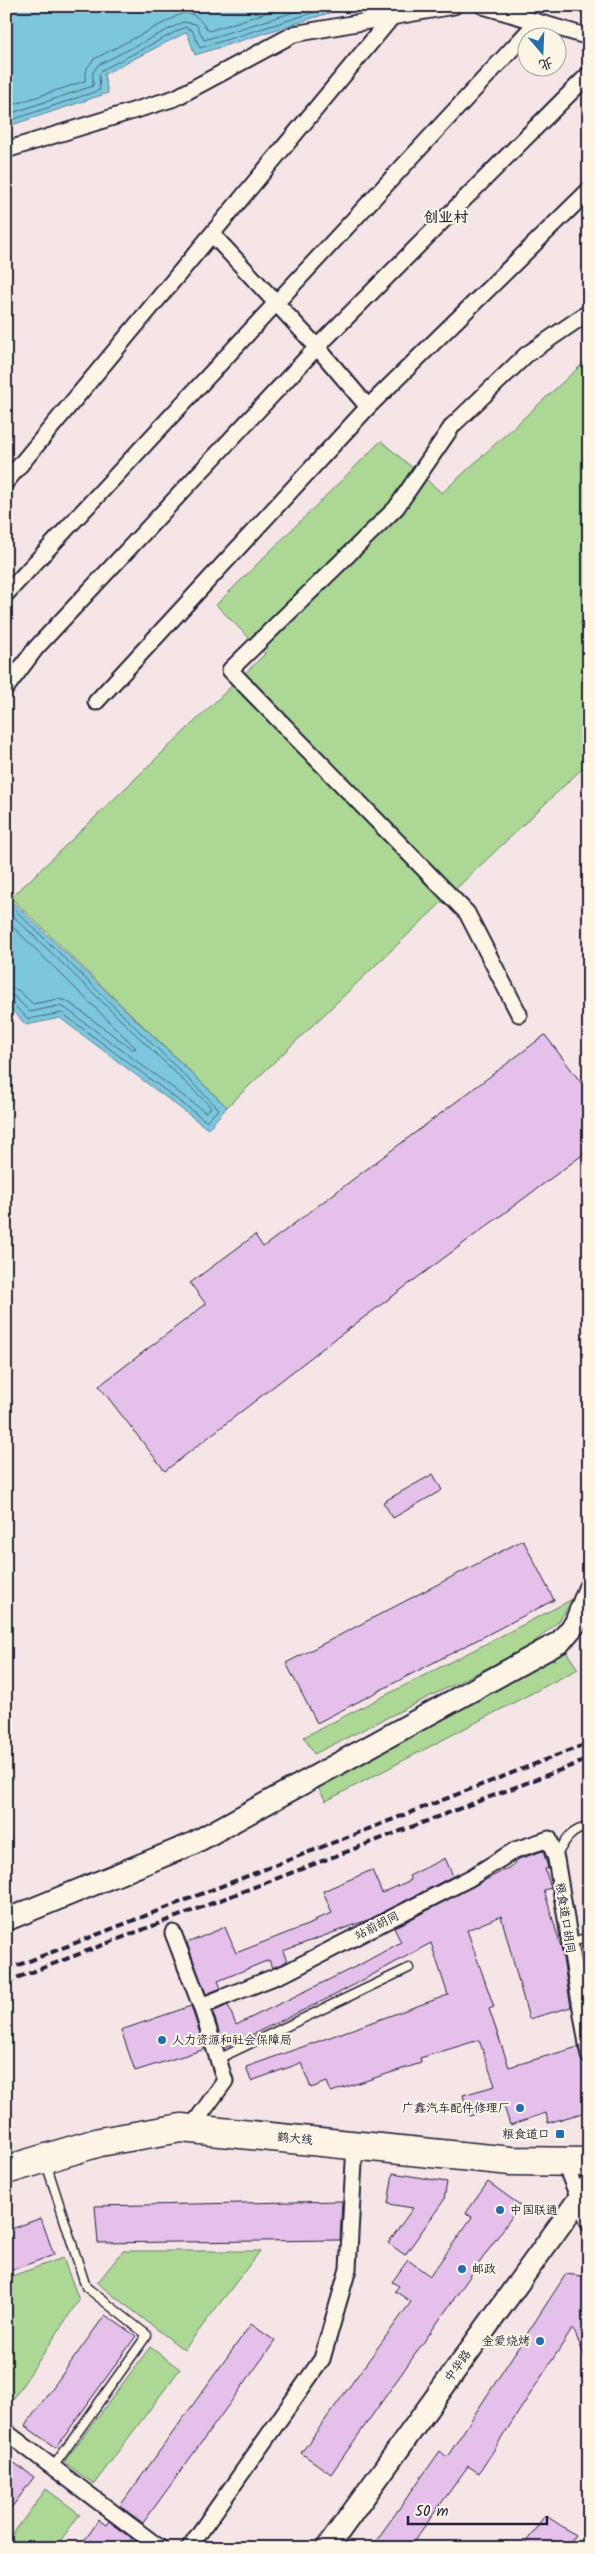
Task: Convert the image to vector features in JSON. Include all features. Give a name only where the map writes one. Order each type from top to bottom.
[{"type":"highway","name":"鹤大线","points":[[6,2170],[100,2142],[181,2128],[511,2161],[576,2162]]},
{"type":"street","points":[[6,150],[175,98],[294,34],[454,6]]},
{"type":"street","points":[[483,6],[589,37]]},
{"type":"street","points":[[6,482],[392,17]]},
{"type":"street","points":[[6,594],[537,22]]},
{"type":"street","points":[[6,688],[36,648],[317,347],[589,74]]},
{"type":"street","points":[[96,702],[368,407],[589,190]]},
{"type":"street","points":[[212,234],[317,347],[368,407]]},
{"type":"street","points":[[519,1014],[467,913],[230,670],[396,508],[454,425],[526,355],[589,312]]},
{"type":"street","points":[[6,1920],[192,1844],[560,1642],[575,1624],[589,1589]]},
{"type":"street","name":"粮食道口胡同","points":[[549,1839],[556,1859],[568,1944],[584,1998],[589,2056]]},
{"type":"street","name":"站前胡同","points":[[201,2006],[287,1972],[470,1878],[515,1850],[549,1839]]},
{"type":"street","points":[[173,1933],[201,2006],[225,2081],[190,2129]]},
{"type":"street","points":[[189,2548],[322,2359],[348,2268],[354,2145]]},
{"type":"street","points":[[576,2162],[584,2192],[589,2223]]},
{"type":"street","name":"中华路","points":[[327,2548],[584,2192]]},
{"type":"street","points":[[6,2432],[160,2548]]},
{"type":"lane","points":[[556,1859],[565,1840],[573,1832],[589,1827]]},
{"type":"lane","points":[[568,1944],[589,1937]]},
{"type":"lane","points":[[218,2059],[409,1968]]},
{"type":"lane","points":[[44,2159],[86,2286],[148,2335],[53,2466]]},
{"type":"green space","points":[[589,358],[589,613],[580,624],[589,634],[589,762],[227,1107],[11,898],[265,654],[216,605],[381,441],[442,493]]},
{"type":"green space","points":[[573,1599],[559,1621],[527,1648],[314,1754],[304,1737]]},
{"type":"green space","points":[[563,1647],[578,1669],[326,1801],[315,1783]]},
{"type":"green space","points":[[123,2251],[260,2251],[184,2350],[97,2283]]},
{"type":"green space","points":[[63,2258],[79,2300],[6,2410],[6,2278]]},
{"type":"green space","points":[[150,2347],[180,2369],[94,2484],[64,2462]]},
{"type":"green space","points":[[46,2489],[80,2514],[55,2548],[6,2548],[6,2543]]},
{"type":"water","points":[[6,6],[351,6],[195,55],[187,32],[104,74],[108,93],[6,127]]},
{"type":"water","points":[[6,896],[227,1107],[208,1129],[60,1018],[26,1025],[6,1004]]},
{"type":"building","points":[[545,1035],[589,1093],[589,1150],[323,1348],[165,1471],[99,1386],[206,1304],[190,1283],[255,1235],[263,1247]]},
{"type":"building","points":[[433,1474],[442,1490],[393,1518],[383,1502]]},
{"type":"building","points":[[523,1540],[554,1600],[317,1723],[286,1663]]},
{"type":"building","points":[[543,1851],[548,1868],[545,1869],[551,1888],[544,1890],[561,1947],[571,2007],[529,2019],[501,1916],[467,1930],[494,2007],[489,2009],[509,2067],[578,2047],[582,2062],[589,2065],[589,2111],[548,2123],[546,2113],[510,2125],[504,2106],[469,2116],[463,2095],[495,2086],[479,2040],[420,2058],[421,2063],[331,2092],[327,2082],[311,2088],[301,2063],[251,2081],[246,2067],[448,1995],[431,1943],[335,1995],[224,2048],[213,2012],[228,2005],[236,2025],[363,1963],[401,1942],[394,1928],[510,1867],[519,1859]]},
{"type":"building","points":[[445,1858],[453,1876],[370,1919],[283,1951],[287,1961],[272,1968],[269,1960],[218,1981],[221,1988],[206,1994],[187,1943],[225,1927],[236,1953],[315,1922],[314,1920],[332,1913],[323,1891],[372,1870],[382,1893],[411,1880],[409,1876]]},
{"type":"building","points":[[589,1948],[589,1988],[587,1989],[581,1951]]},
{"type":"building","name":"人力资源和社会保障局","points":[[191,2006],[205,2049],[135,2071],[121,2030]]},
{"type":"building","points":[[393,2173],[447,2182],[444,2200],[405,2255],[388,2243],[413,2208],[388,2204]]},
{"type":"building","points":[[488,2182],[520,2205],[331,2474],[301,2453],[411,2302],[395,2291],[399,2286],[392,2282],[408,2260],[430,2276],[472,2217],[466,2213]]},
{"type":"building","points":[[342,2201],[340,2240],[98,2243],[95,2206]]},
{"type":"building","points":[[41,2218],[54,2255],[6,2272],[6,2231]]},
{"type":"building","points":[[566,2274],[589,2277],[589,2367],[573,2328],[479,2473],[468,2466],[409,2548],[371,2548],[440,2451],[447,2457]]},
{"type":"building","points":[[105,2315],[136,2336],[56,2448],[25,2426]]},
{"type":"building","points":[[251,2324],[275,2341],[143,2523],[120,2506]]},
{"type":"building","points":[[6,2457],[34,2477],[6,2515]]},
{"type":"building","points":[[545,2515],[575,2535],[566,2548],[522,2548]]},
{"type":"building","points":[[99,2520],[106,2525],[109,2521],[132,2538],[125,2548],[79,2548]]},
{"type":"railway","points":[[6,1970],[589,1743]]},
{"type":"railway","points":[[6,1982],[589,1759]]},
{"type":"place","name":"人力资源和社会保障局","points":[[162,2040]]},
{"type":"place","name":"广鑫汽车配件修理厂","points":[[520,2108]]},
{"type":"place","name":"粮食道口","points":[[560,2134]]},
{"type":"place","name":"中国联通","points":[[500,2210]]},
{"type":"place","name":"邮政","points":[[462,2269]]},
{"type":"place","name":"金爱烧烤","points":[[540,2341]]},
{"type":"district","name":"创业村","points":[[446,218]]}]
